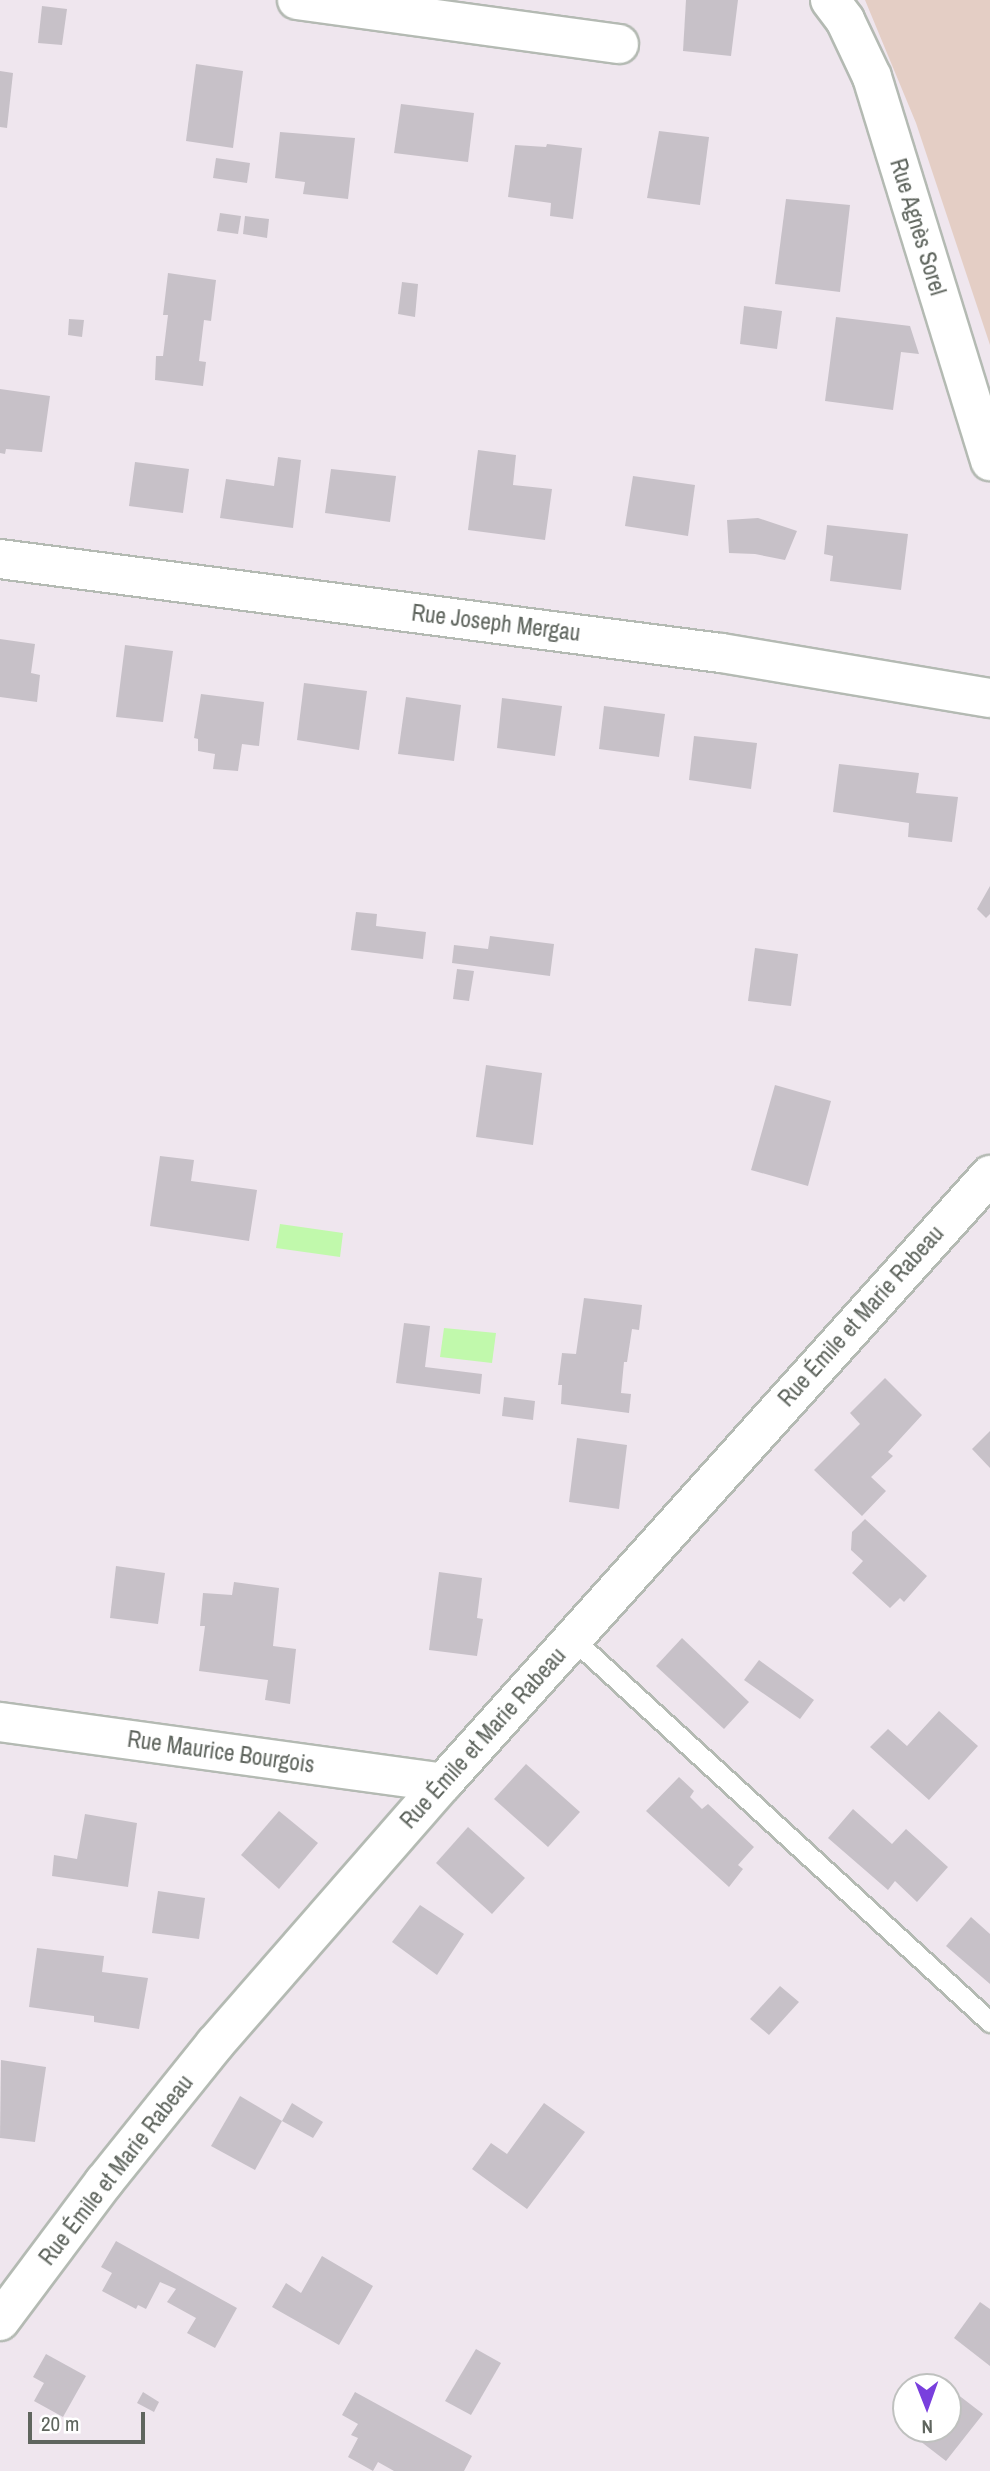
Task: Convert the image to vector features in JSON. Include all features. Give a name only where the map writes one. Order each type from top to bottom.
[{"type":"street","points":[[297,0],[619,44]]},
{"type":"street","name":"Rue Agnès Sorel","points":[[830,0],[845,20],[872,77],[990,461]]},
{"type":"street","name":"Rue Joseph Mergau","points":[[0,559],[721,653],[990,698]]},
{"type":"street","name":"Rue Émile et Marie Rabeau","points":[[0,2321],[104,2182],[215,2044],[572,1638],[990,1175]]},
{"type":"street","name":"Rue Maurice Bourgois","points":[[0,1722],[443,1783]]},
{"type":"lane","points":[[572,1638],[990,2022]]},
{"type":"shaded area","points":[[865,0],[990,0],[990,345],[916,123]]},
{"type":"shaded area","points":[[280,1224],[343,1233],[340,1257],[276,1248]]},
{"type":"shaded area","points":[[444,1328],[496,1333],[492,1363],[440,1357]]},
{"type":"building","points":[[686,0],[738,0],[731,56],[683,51]]},
{"type":"building","points":[[42,6],[67,9],[62,45],[38,43]]},
{"type":"building","points":[[196,64],[243,71],[233,148],[186,141]]},
{"type":"building","points":[[0,71],[13,73],[7,128],[0,127]]},
{"type":"building","points":[[401,104],[474,113],[468,162],[394,153]]},
{"type":"building","points":[[659,131],[709,137],[700,205],[647,198]]},
{"type":"building","points":[[280,132],[355,138],[348,199],[303,194],[305,182],[275,178]]},
{"type":"building","points":[[547,144],[582,148],[573,219],[550,216],[551,203],[508,197],[515,145],[546,147]]},
{"type":"building","points":[[216,158],[250,163],[247,183],[213,178]]},
{"type":"building","points":[[786,199],[850,205],[840,292],[775,284]]},
{"type":"building","points":[[220,213],[241,216],[238,234],[217,231]]},
{"type":"building","points":[[245,216],[269,219],[267,238],[243,234]]},
{"type":"building","points":[[168,273],[216,280],[211,321],[204,320],[199,361],[206,362],[203,386],[155,380],[156,356],[163,356],[168,315],[163,315]]},
{"type":"building","points":[[402,282],[418,284],[415,317],[398,314]]},
{"type":"building","points":[[744,306],[782,311],[777,349],[740,344]]},
{"type":"building","points":[[836,317],[910,326],[919,354],[901,352],[893,410],[825,401]]},
{"type":"building","points":[[69,319],[84,320],[82,337],[68,335]]},
{"type":"building","points":[[0,389],[50,396],[42,452],[6,449],[5,454],[0,453]]},
{"type":"building","points":[[478,450],[516,455],[513,485],[552,489],[545,540],[468,530]]},
{"type":"building","points":[[278,457],[301,460],[293,528],[220,518],[226,479],[274,486]]},
{"type":"building","points":[[135,462],[189,469],[183,513],[129,506]]},
{"type":"building","points":[[331,469],[396,476],[390,522],[325,513]]},
{"type":"building","points":[[633,476],[695,485],[688,536],[625,526]]},
{"type":"building","points":[[758,518],[797,531],[785,560],[755,554],[729,553],[727,520]]},
{"type":"building","points":[[827,525],[908,534],[901,590],[830,581],[833,556],[824,554]]},
{"type":"building","points":[[0,639],[35,644],[31,673],[40,675],[37,702],[0,697]]},
{"type":"building","points":[[125,645],[173,651],[163,722],[116,717]]},
{"type":"building","points":[[304,683],[367,691],[359,750],[297,740]]},
{"type":"building","points":[[201,694],[264,702],[259,746],[242,744],[238,771],[213,769],[215,754],[198,751],[198,739],[194,738]]},
{"type":"building","points":[[406,697],[461,705],[454,761],[398,754]]},
{"type":"building","points":[[502,698],[562,706],[555,756],[497,748]]},
{"type":"building","points":[[604,706],[665,714],[659,757],[599,749]]},
{"type":"building","points":[[694,736],[757,743],[751,789],[689,780]]},
{"type":"building","points":[[839,764],[919,773],[916,793],[958,797],[952,842],[908,837],[909,823],[833,812]]},
{"type":"building","points":[[990,886],[990,914],[986,918],[977,909]]},
{"type":"building","points":[[356,912],[377,914],[376,926],[426,932],[423,959],[351,950]]},
{"type":"building","points":[[490,936],[554,944],[550,976],[452,963],[454,945],[488,949]]},
{"type":"building","points":[[755,948],[798,954],[791,1006],[748,1001]]},
{"type":"building","points":[[457,969],[474,971],[469,1001],[453,999]]},
{"type":"building","points":[[486,1065],[542,1073],[533,1145],[476,1137]]},
{"type":"building","points":[[775,1085],[831,1101],[808,1186],[751,1170]]},
{"type":"building","points":[[160,1156],[194,1160],[191,1181],[257,1190],[249,1241],[150,1226]]},
{"type":"building","points":[[584,1298],[642,1305],[639,1330],[632,1329],[627,1362],[624,1362],[621,1393],[631,1394],[629,1413],[561,1404],[562,1385],[558,1385],[562,1353],[576,1354]]},
{"type":"building","points":[[404,1323],[430,1326],[425,1367],[482,1374],[480,1394],[396,1383]]},
{"type":"building","points":[[885,1378],[922,1415],[888,1452],[893,1456],[871,1477],[886,1491],[862,1516],[814,1470],[860,1424],[850,1413]]},
{"type":"building","points":[[504,1397],[535,1401],[533,1420],[502,1416]]},
{"type":"building","points":[[990,1431],[990,1468],[972,1449]]},
{"type":"building","points":[[577,1438],[627,1445],[619,1509],[569,1502]]},
{"type":"building","points":[[865,1519],[927,1576],[904,1602],[900,1598],[890,1608],[852,1573],[863,1561],[851,1550],[852,1532]]},
{"type":"building","points":[[116,1566],[165,1573],[158,1624],[110,1618]]},
{"type":"building","points":[[439,1572],[482,1578],[477,1618],[483,1619],[477,1656],[429,1650]]},
{"type":"building","points":[[234,1582],[279,1588],[273,1646],[296,1649],[290,1704],[265,1700],[268,1680],[199,1671],[205,1626],[200,1626],[203,1593],[232,1595]]},
{"type":"building","points":[[682,1638],[749,1702],[724,1729],[656,1666]]},
{"type":"building","points":[[759,1660],[814,1700],[800,1719],[744,1680]]},
{"type":"building","points":[[939,1711],[978,1746],[929,1800],[870,1747],[888,1729],[907,1746]]},
{"type":"building","points":[[526,1764],[580,1812],[548,1847],[494,1799]]},
{"type":"building","points":[[679,1777],[694,1791],[690,1797],[702,1809],[708,1804],[754,1847],[738,1865],[743,1869],[729,1887],[646,1811]]},
{"type":"building","points":[[853,1809],[892,1844],[906,1829],[948,1867],[917,1902],[895,1881],[888,1890],[828,1838]]},
{"type":"building","points":[[279,1811],[318,1843],[279,1889],[241,1855]]},
{"type":"building","points":[[85,1814],[137,1823],[128,1887],[52,1876],[54,1855],[77,1859]]},
{"type":"building","points":[[468,1827],[525,1878],[492,1914],[436,1863]]},
{"type":"building","points":[[158,1891],[205,1898],[199,1939],[152,1933]]},
{"type":"building","points":[[420,1905],[464,1934],[437,1975],[392,1942]]},
{"type":"building","points":[[971,1917],[990,1934],[990,1984],[946,1946]]},
{"type":"building","points":[[37,1948],[104,1956],[102,1972],[148,1978],[139,2029],[94,2022],[94,2016],[29,2007]]},
{"type":"building","points":[[780,1986],[799,2002],[769,2035],[750,2019]]},
{"type":"building","points":[[1,2060],[46,2067],[35,2142],[0,2138]]},
{"type":"building","points":[[240,2096],[282,2121],[255,2170],[211,2146]]},
{"type":"building","points":[[292,2103],[323,2122],[313,2138],[282,2121]]},
{"type":"building","points":[[544,2103],[585,2132],[527,2209],[472,2169],[491,2143],[507,2154]]},
{"type":"building","points":[[116,2241],[237,2308],[215,2348],[187,2333],[196,2318],[167,2302],[176,2289],[160,2282],[146,2309],[138,2305],[136,2309],[102,2291],[112,2273],[101,2267]]},
{"type":"building","points":[[322,2256],[373,2286],[339,2345],[272,2307],[286,2283],[301,2293]]},
{"type":"building","points":[[980,2302],[990,2309],[990,2366],[954,2338]]},
{"type":"building","points":[[476,2349],[501,2363],[471,2415],[445,2401]]},
{"type":"building","points":[[46,2354],[86,2376],[63,2417],[34,2401],[44,2383],[33,2377]]},
{"type":"building","points":[[143,2392],[159,2402],[154,2412],[137,2403]]},
{"type":"building","points":[[355,2392],[472,2456],[464,2471],[394,2471],[378,2462],[373,2471],[348,2457],[358,2438],[351,2435],[358,2424],[342,2415]]},
{"type":"building","points":[[962,2398],[983,2414],[962,2441]]},
{"type":"building","points":[[923,2443],[960,2443],[946,2461]]}]
